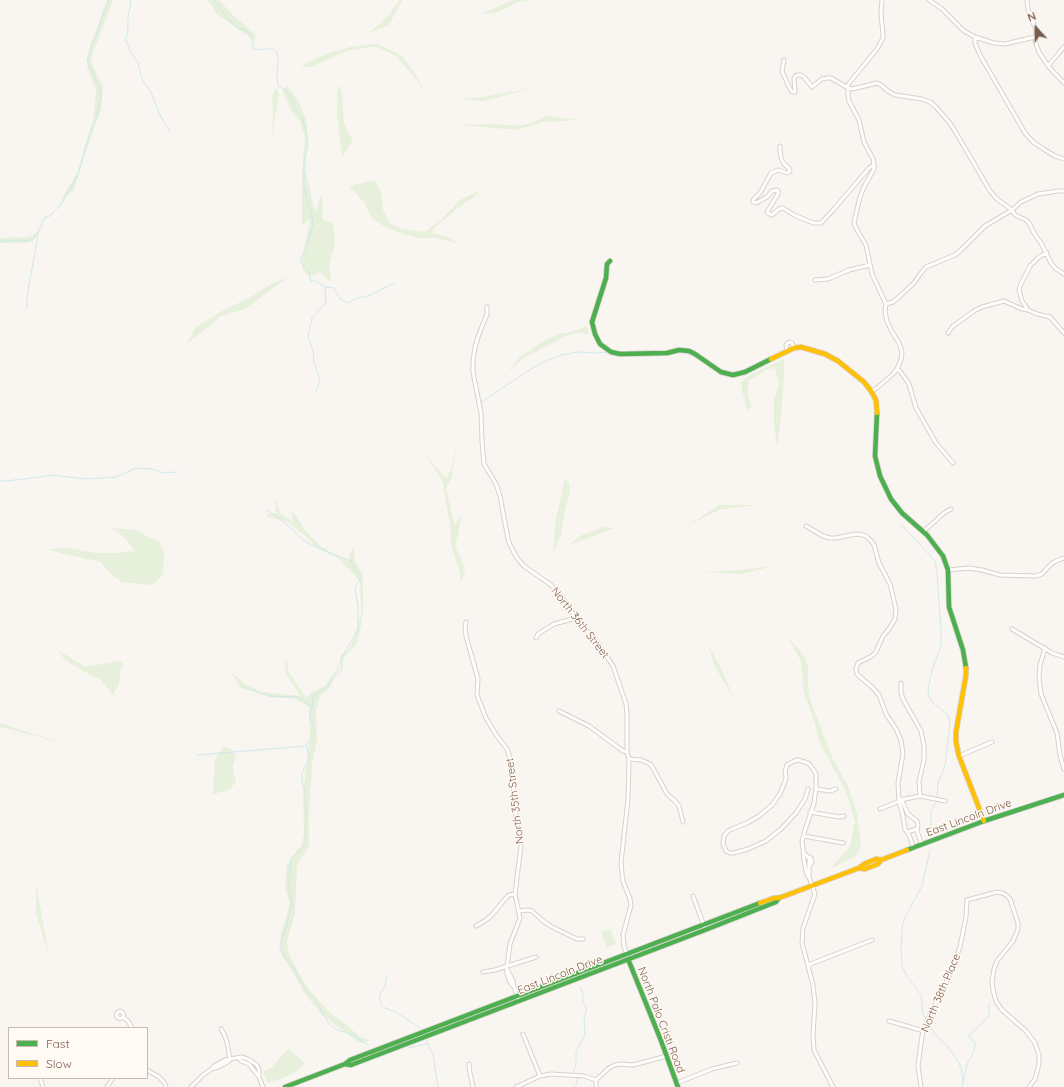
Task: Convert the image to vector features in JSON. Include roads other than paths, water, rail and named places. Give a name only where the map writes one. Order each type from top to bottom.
[{"type":"street","points":[[872,390],[877,388],[892,372],[897,369],[902,357],[902,352],[900,343],[891,330],[886,319],[886,304],[874,277],[866,245],[856,228],[854,221],[860,197],[874,169],[874,165],[873,159],[864,142],[857,115],[849,101],[848,85],[877,49],[882,38],[882,0]]},
{"type":"street","points":[[929,0],[942,9],[964,30],[975,37],[994,43],[1005,44],[1035,37]]},
{"type":"street","points":[[1027,0],[1028,9],[1036,30],[1035,37],[1039,52],[1048,66],[1064,83]]},
{"type":"street","points":[[975,37],[975,43],[980,55],[1025,133],[1033,142],[1044,150],[1064,159]]},
{"type":"street","points":[[1048,66],[1064,47]]},
{"type":"street","points":[[784,60],[782,71],[788,87],[792,92],[795,92],[794,78],[797,75],[801,75],[804,76],[812,87],[822,79],[828,78],[831,78],[852,89],[877,83],[881,84],[895,95],[922,99],[930,102],[949,122],[990,191],[997,199],[1012,210],[1015,215],[1029,223],[1051,263],[1055,268],[1064,274]]},
{"type":"street","points":[[780,146],[781,158],[790,171],[787,173],[778,170],[771,173],[760,193],[753,200],[753,202],[756,203],[767,198],[772,191],[777,190],[778,194],[767,212],[771,215],[783,208],[808,221],[821,223],[834,210],[869,168],[874,165]]},
{"type":"street","points":[[886,304],[893,302],[900,296],[914,283],[926,267],[954,255],[985,226],[1012,210],[1021,202],[1038,194],[1064,191]]},
{"type":"street","points":[[1028,310],[1022,301],[1019,290],[1020,286],[1030,266],[1040,256],[1046,253]]},
{"type":"street","points":[[610,261],[607,264],[606,278],[592,322],[600,344],[611,352],[620,354],[660,354],[683,350],[696,354],[721,372],[733,375],[745,372],[786,351],[801,347],[821,352],[838,361],[872,390],[877,405],[875,448],[881,479],[898,509],[924,531],[937,546],[943,556],[948,570],[951,615],[963,650],[966,665],[966,675],[956,732],[956,742],[959,756],[984,821]]},
{"type":"street","points":[[815,280],[828,279],[849,270],[870,265]]},
{"type":"street","points":[[948,332],[953,326],[974,311],[1004,301],[1022,309],[1050,317],[1064,333]]},
{"type":"street","name":"North 36th Street","points":[[487,307],[487,314],[478,337],[473,361],[473,378],[481,413],[484,464],[496,484],[500,496],[508,539],[514,553],[524,566],[557,591],[576,618],[600,647],[613,666],[627,709],[627,752],[629,759],[628,799],[621,862],[623,881],[631,905],[623,935],[623,942],[627,956]]},
{"type":"street","points":[[897,369],[909,384],[916,408],[936,443],[953,463]]},
{"type":"street","points":[[924,531],[944,513],[951,509]]},
{"type":"street","points":[[806,526],[823,536],[830,538],[856,534],[866,536],[874,545],[879,563],[890,584],[896,609],[895,619],[883,636],[876,652],[872,656],[858,663],[856,669],[857,674],[879,694],[886,714],[896,728],[901,740],[903,754],[898,783],[898,793],[905,829],[914,848]]},
{"type":"street","points":[[948,570],[969,568],[1000,575],[1036,576],[1042,574],[1051,564],[1064,558]]},
{"type":"street","points":[[536,638],[538,634],[554,624],[576,618]]},
{"type":"street","name":"North 35th Street","points":[[466,622],[466,636],[478,679],[477,695],[486,718],[507,749],[511,761],[516,818],[521,846],[515,894],[519,911],[519,921],[510,944],[507,966],[518,998]]},
{"type":"street","points":[[1012,629],[1052,653],[1064,657]]},
{"type":"street","points":[[1045,648],[1040,665],[1039,678],[1041,694],[1057,733],[1060,755],[1064,769]]},
{"type":"street","points":[[901,683],[903,699],[921,731],[924,746],[924,760],[919,781],[920,796]]},
{"type":"street","points":[[559,710],[589,726],[623,752],[627,752]]},
{"type":"street","points":[[959,756],[992,742]]},
{"type":"street","points":[[629,759],[641,760],[650,764],[667,794],[679,806],[683,822]]},
{"type":"street","points":[[808,789],[805,799],[796,813],[781,829],[766,841],[734,853],[726,851],[723,844],[724,838],[728,831],[759,816],[772,804],[780,794],[784,784],[786,768],[790,763],[798,760],[811,766],[816,774],[816,789],[814,803],[802,842],[807,875],[814,894],[803,928],[802,942],[813,985],[815,1003],[813,1035],[814,1050],[832,1087]]},
{"type":"street","points":[[816,789],[830,791],[836,789]]},
{"type":"street","name":"East Lincoln Drive","points":[[285,1087],[345,1064],[351,1065],[426,1033],[704,927],[776,902],[779,898],[859,868],[865,869],[878,864],[881,860],[984,821],[1064,795]]},
{"type":"street","points":[[880,809],[900,801],[920,796],[943,801]]},
{"type":"street","points":[[805,799],[814,803]]},
{"type":"street","points":[[900,801],[908,814],[917,821],[918,834],[922,845]]},
{"type":"street","points":[[810,812],[839,817],[844,816]]},
{"type":"street","points":[[907,832],[917,829]]},
{"type":"street","points":[[804,836],[843,843]]},
{"type":"street","points":[[804,854],[811,858],[812,862],[809,867],[809,879]]},
{"type":"street","name":"North 38th Place","points":[[921,1087],[918,1066],[925,1025],[948,978],[960,947],[966,917],[967,900],[997,892],[1006,894],[1010,899],[1016,914],[1018,929],[1013,941],[1002,954],[996,965],[992,981],[993,990],[996,1000],[1002,1010],[1026,1031],[1036,1043],[1039,1055],[1039,1064],[1035,1079],[1029,1087]]},
{"type":"street","points":[[476,926],[492,915],[499,904],[509,895],[515,894]]},
{"type":"street","points":[[693,896],[704,927]]},
{"type":"street","points":[[519,911],[532,911],[543,922],[552,927],[577,939],[583,939]]},
{"type":"street","points":[[808,965],[872,940]]},
{"type":"street","points":[[483,972],[495,970],[536,956]]},
{"type":"street","name":"North Palo Cristi Road","points":[[627,956],[677,1085]]},
{"type":"street","points":[[123,1017],[128,1021],[131,1027]]},
{"type":"street","points":[[889,1021],[924,1031]]},
{"type":"street","points":[[221,1029],[227,1042],[230,1060]]},
{"type":"street","points":[[523,1034],[540,1076]]},
{"type":"street","points":[[596,1087],[596,1080],[604,1072],[615,1065],[633,1065],[667,1056]]},
{"type":"street","points":[[192,1087],[203,1075],[213,1068],[216,1068],[230,1060],[241,1057],[248,1059],[257,1065],[260,1070],[259,1077]]},
{"type":"street","points":[[239,1058],[241,1061],[249,1064],[259,1077],[263,1087]]},
{"type":"street","points":[[246,1063],[248,1059]]},
{"type":"street","points":[[677,1085],[712,1069],[737,1063]]},
{"type":"street","points":[[469,1064],[473,1087]]},
{"type":"street","points":[[148,1071],[159,1077],[164,1082],[166,1087]]},
{"type":"street","points":[[516,1087],[540,1076],[551,1074],[584,1076],[596,1080]]},
{"type":"street","points":[[106,1087],[112,1079]]},
{"type":"waterway","points":[[0,241],[27,241],[31,240],[37,235],[45,217],[50,216],[61,205],[78,175],[88,138],[96,120],[101,96],[101,90],[87,61],[93,40],[96,37],[103,13],[109,0]]},
{"type":"waterway","points":[[130,0],[131,3],[128,16],[126,40],[130,51],[138,62],[142,79],[151,92],[161,117],[170,132]]},
{"type":"waterway","points":[[214,0],[229,20],[238,28],[246,30],[252,39],[252,46],[254,49],[273,49],[276,51],[278,56],[278,85],[287,92],[297,112],[303,118],[308,146],[304,160],[304,185],[313,224],[300,262],[308,270],[311,281],[316,281],[325,287],[326,303],[312,318],[308,336],[313,351],[314,363],[320,380],[316,391]]},
{"type":"waterway","points":[[27,308],[27,296],[38,236]]},
{"type":"waterway","points":[[326,287],[334,288],[340,299],[349,303],[354,299],[371,295],[394,283]]},
{"type":"waterway","points":[[480,403],[528,371],[546,361],[561,355],[578,352],[607,352]]},
{"type":"waterway","points":[[0,481],[53,475],[85,479],[116,477],[136,468],[152,469],[164,473],[176,472]]},
{"type":"waterway","points":[[267,510],[277,516],[306,542],[351,561],[355,570],[361,576],[355,588],[358,606],[358,629],[342,656],[342,669],[326,687],[313,697],[312,708]]},
{"type":"waterway","points":[[902,525],[935,561],[937,572],[941,645],[932,670],[928,693],[931,701],[948,715],[950,724],[945,766],[938,783],[937,798]]},
{"type":"waterway","points":[[243,687],[269,696],[298,697],[312,708],[310,719],[314,728],[314,735],[306,746],[310,759],[302,772],[306,806],[305,845],[291,858],[289,887],[292,904],[280,949],[286,960],[295,969],[304,988],[316,1000],[330,1025],[338,1030],[352,1034],[368,1045]]},
{"type":"waterway","points":[[198,755],[306,746]]},
{"type":"waterway","points":[[931,834],[931,811],[937,801]]},
{"type":"waterway","points":[[926,1019],[923,1015],[921,995],[907,976],[902,966],[901,951],[902,928],[905,917],[922,886],[930,850]]},
{"type":"waterway","points":[[387,976],[385,986],[379,998],[382,1005],[385,1008],[396,1012],[419,1027],[422,1031]]},
{"type":"waterway","points":[[574,1087],[577,1084],[577,1079],[573,1072],[576,1065],[576,1052],[585,1033],[584,1018],[586,1007],[583,1002],[583,995],[580,987]]},
{"type":"waterway","points":[[962,1087],[967,1064],[972,1056],[975,1046],[975,1042],[968,1036],[982,1024],[989,1015],[989,1003]]},
{"type":"waterway","points":[[927,1022],[935,1034],[946,1044],[959,1063],[963,1081]]},
{"type":"waterway","points":[[425,1038],[433,1055],[438,1087]]},
{"type":"waterway","points":[[408,1048],[427,1044]]}]
